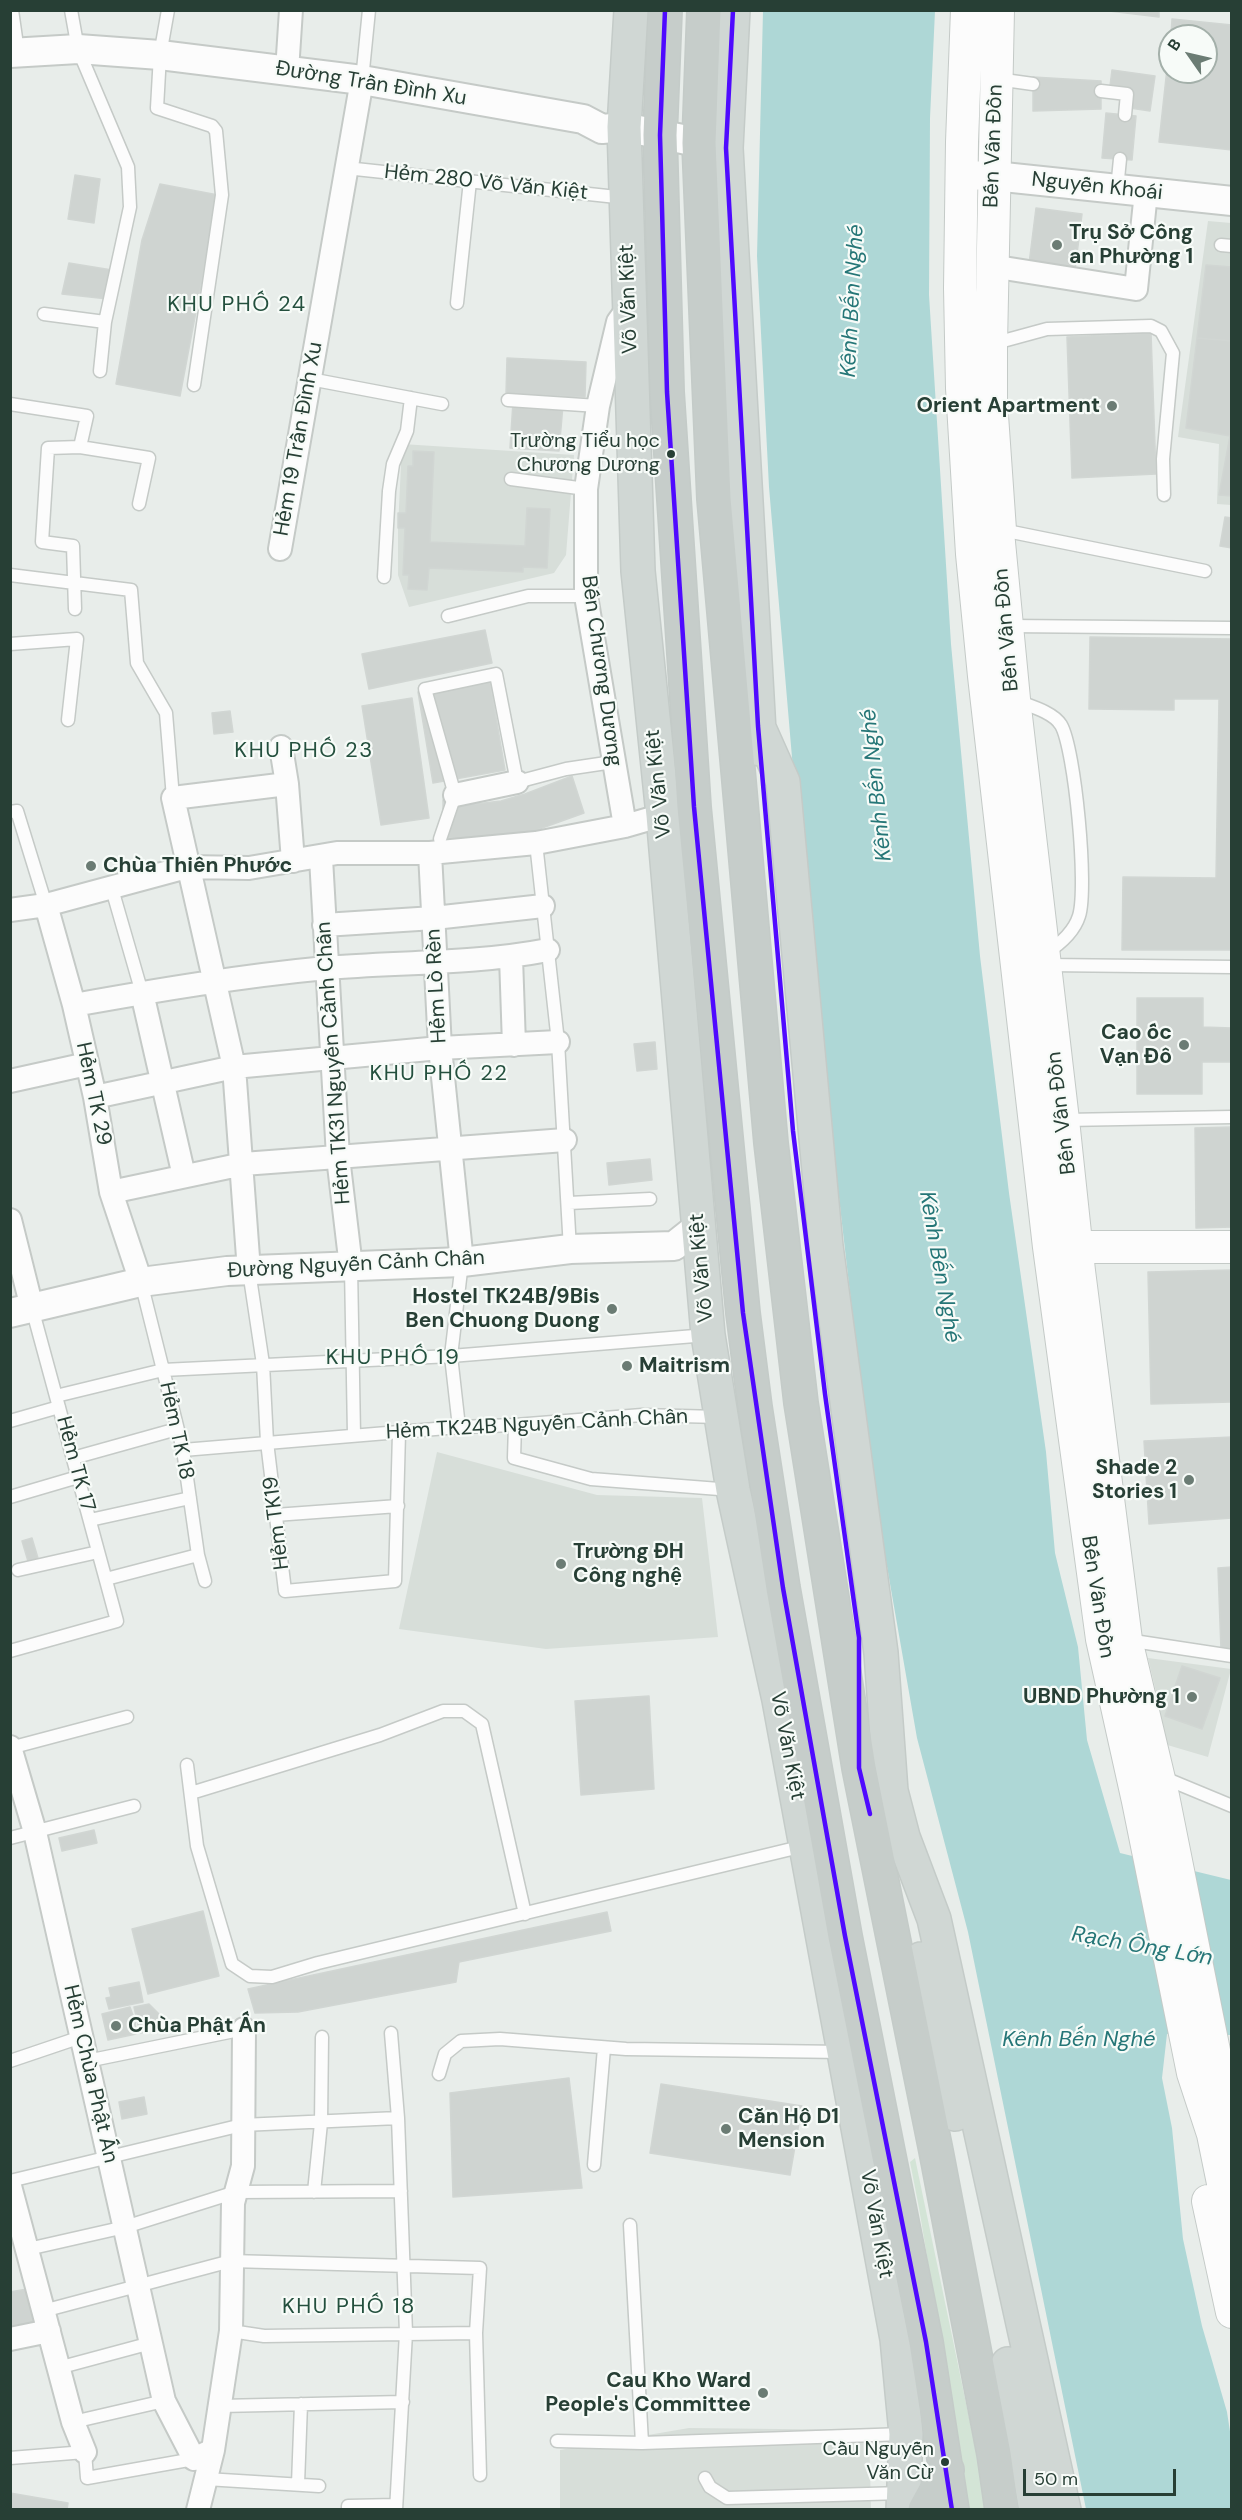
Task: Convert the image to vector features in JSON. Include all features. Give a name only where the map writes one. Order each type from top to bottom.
[{"type":"highway","name":"Võ Văn Kiệt","points":[[665,10],[660,135],[668,392],[693,796],[745,1325],[783,1588],[826,1834],[926,2342],[947,2470],[951,2510]]},
{"type":"highway","points":[[704,10],[712,145],[714,499],[771,1143],[801,1403],[859,1768],[880,1860],[992,2443],[1002,2510]]},
{"type":"highway","points":[[911,2504],[947,2470]]},
{"type":"main road","name":"Võ Văn Kiệt","points":[[631,10],[624,127],[638,572],[663,815],[686,1237],[702,1267],[708,1335],[720,1417],[779,1700],[897,2339],[911,2504]]},
{"type":"main road","points":[[733,10],[731,57],[712,145],[793,1131],[825,1394],[859,1638],[859,1768]]},
{"type":"main road","points":[[731,57],[748,22],[749,10]]},
{"type":"main road","name":"Bến Vân Đồn","points":[[967,10],[962,175],[962,388],[972,554],[984,676],[1114,1639],[1153,1791],[1209,2066]]},
{"type":"main road","name":"Bến Vân Đồn","points":[[998,10],[991,266],[991,401],[1000,530],[998,532],[1014,699],[1064,1120],[1063,1248]]},
{"type":"main road","points":[[758,726],[783,782],[826,1246],[881,1653],[891,1791],[903,1837],[934,1919],[1064,2510]]},
{"type":"main road","points":[[1063,1248],[1232,1247]]},
{"type":"main road","points":[[903,1837],[910,1905],[932,2017],[978,2215],[1036,2510]]},
{"type":"main road","points":[[880,1860],[910,1905]]},
{"type":"main road","points":[[1209,2066],[1232,2106]]},
{"type":"main road","points":[[1209,2066],[1191,2109],[1193,2133],[1232,2312]]},
{"type":"main road","points":[[1209,2066],[1232,2178]]},
{"type":"main road","points":[[1209,2066],[1213,2134],[1232,2227]]},
{"type":"street","points":[[287,71],[291,10]]},
{"type":"street","name":"Đường Trần Ðình Xu","points":[[14,53],[78,50],[160,55],[362,80],[583,119],[602,129],[624,127],[712,145]]},
{"type":"street","name":"Hẻm 19 Trần Ðình Xu","points":[[280,549],[362,80]]},
{"type":"street","name":"Nguyễn Khoái","points":[[962,175],[994,176],[1232,201]]},
{"type":"street","points":[[991,266],[1136,289],[1146,192]]},
{"type":"street","name":"Bến Chương Dương","points":[[625,826],[586,596],[586,489],[598,406],[618,322],[629,306]]},
{"type":"street","points":[[281,747],[287,784],[293,861]]},
{"type":"street","points":[[455,795],[517,782]]},
{"type":"street","points":[[249,1271],[243,1164],[234,1067],[172,798],[287,784]]},
{"type":"street","points":[[10,910],[46,906],[187,867],[249,868],[321,858],[337,853],[435,846],[536,843],[625,826],[663,815]]},
{"type":"street","name":"Hẻm Lò Rèn","points":[[435,846],[434,918],[440,1048],[462,1262]]},
{"type":"street","name":"Hẻm TK31 Nguyễn Cảnh Chân","points":[[321,858],[338,1157],[351,1267]]},
{"type":"street","name":"Hẻm TK 29","points":[[46,906],[74,1005],[95,1097],[111,1192],[141,1282]]},
{"type":"street","points":[[324,925],[434,918],[543,906]]},
{"type":"street","points":[[74,1005],[216,981],[327,968],[511,957],[548,950]]},
{"type":"street","points":[[511,957],[514,1045]]},
{"type":"street","points":[[142,993],[184,1176]]},
{"type":"street","points":[[95,1097],[234,1067],[440,1048],[558,1042]]},
{"type":"street","points":[[10,1081],[87,1064]]},
{"type":"street","points":[[111,1192],[243,1164],[566,1140]]},
{"type":"street","points":[[10,1220],[21,1310]]},
{"type":"street","name":"Đường Nguyễn Cảnh Chân","points":[[21,1310],[141,1282],[227,1271],[462,1262],[686,1237]]},
{"type":"street","name":"Hẻm Chùa Phật Ấn","points":[[11,1748],[35,1832],[164,2401],[204,2454]]},
{"type":"street","points":[[198,2510],[206,2479],[204,2454],[220,2406],[231,2331],[233,2203],[243,2166],[244,2029]]},
{"type":"street","points":[[10,2186],[73,2422],[85,2452]]},
{"type":"street","points":[[10,2339],[46,2321]]},
{"type":"lane","points":[[12,10],[14,53]]},
{"type":"lane","points":[[71,10],[78,50],[128,166],[130,207],[105,322],[100,371]]},
{"type":"lane","points":[[168,10],[160,55],[157,108],[212,126],[216,131],[222,195],[194,385]]},
{"type":"lane","points":[[362,80],[369,10]]},
{"type":"lane","points":[[996,79],[1033,84]]},
{"type":"lane","points":[[1101,92],[1127,94],[1125,115]]},
{"type":"lane","points":[[1117,189],[1120,159]]},
{"type":"lane","name":"Hẻm 280 Võ Văn Kiệt","points":[[346,168],[626,198]]},
{"type":"lane","points":[[457,303],[470,181]]},
{"type":"lane","points":[[44,314],[105,322]]},
{"type":"lane","points":[[991,344],[1059,328],[1152,326],[1161,331],[1173,353],[1163,459],[1164,495]]},
{"type":"lane","points":[[310,379],[442,405]]},
{"type":"lane","points":[[384,577],[389,491],[393,464],[407,431],[411,398]]},
{"type":"lane","points":[[508,400],[598,406]]},
{"type":"lane","points":[[10,404],[87,416],[80,447]]},
{"type":"lane","points":[[75,609],[73,546],[42,542],[48,448],[80,447],[149,458],[139,504]]},
{"type":"lane","points":[[511,479],[586,489]]},
{"type":"lane","points":[[1000,530],[1205,571]]},
{"type":"lane","points":[[10,575],[131,590],[137,663],[166,713],[172,798]]},
{"type":"lane","points":[[448,616],[528,596],[586,596]]},
{"type":"lane","points":[[1008,626],[1232,628]]},
{"type":"lane","points":[[10,644],[77,639],[68,720]]},
{"type":"lane","points":[[435,846],[455,795],[425,689],[496,674],[517,782],[566,769],[613,762]]},
{"type":"lane","points":[[1014,699],[1052,716],[1060,723],[1066,738],[1079,826],[1083,878],[1079,916],[1064,941],[1044,960]]},
{"type":"lane","points":[[10,812],[17,811],[46,906]]},
{"type":"lane","points":[[536,843],[558,1042],[566,1140],[570,1249]]},
{"type":"lane","points":[[112,889],[142,993]]},
{"type":"lane","points":[[1044,960],[1232,967]]},
{"type":"lane","points":[[1064,1120],[1232,1117]]},
{"type":"lane","points":[[569,1203],[650,1198]]},
{"type":"lane","points":[[459,1427],[451,1356],[462,1262]]},
{"type":"lane","points":[[351,1267],[354,1435]]},
{"type":"lane","name":"Hẻm TK19","points":[[249,1271],[263,1364],[267,1443],[285,1591],[395,1581],[399,1433]]},
{"type":"lane","name":"Hẻm TK 18","points":[[141,1282],[183,1450],[198,1555],[205,1581]]},
{"type":"lane","name":"Hẻm TK 17","points":[[10,1651],[117,1621],[57,1401],[21,1310]]},
{"type":"lane","points":[[10,1421],[57,1401],[163,1370],[451,1356],[708,1335]]},
{"type":"lane","name":"Hẻm TK24B Nguyễn Cảnh Chân","points":[[183,1450],[354,1435],[642,1415],[720,1417]]},
{"type":"lane","points":[[515,1425],[514,1458],[591,1479],[734,1490]]},
{"type":"lane","points":[[73,1458],[177,1429]]},
{"type":"lane","points":[[10,1497],[78,1477]]},
{"type":"lane","points":[[90,1520],[190,1498]]},
{"type":"lane","points":[[275,1515],[398,1506]]},
{"type":"lane","points":[[18,1570],[98,1552]]},
{"type":"lane","points":[[106,1579],[198,1555]]},
{"type":"lane","points":[[1114,1639],[1232,1656]]},
{"type":"lane","points":[[191,1793],[380,1735],[443,1711],[464,1711],[482,1724],[525,1914]]},
{"type":"lane","points":[[11,1748],[126,1717]]},
{"type":"lane","points":[[188,1765],[197,1846],[232,1964],[250,1976],[272,1977],[318,1963],[806,1845]]},
{"type":"lane","points":[[1153,1791],[1178,1786],[1232,1806]]},
{"type":"lane","points":[[10,1838],[134,1806]]},
{"type":"lane","points":[[87,2061],[244,2029]]},
{"type":"lane","points":[[348,2510],[348,2506],[396,2507],[406,2333],[398,2118],[391,2033]]},
{"type":"lane","points":[[10,2061],[81,2037]]},
{"type":"lane","points":[[314,2192],[321,2123],[322,2037]]},
{"type":"lane","points":[[439,2074],[445,2054],[461,2041],[500,2039],[604,2048],[844,2052]]},
{"type":"lane","points":[[594,2165],[604,2048]]},
{"type":"lane","points":[[10,2181],[242,2125],[398,2118]]},
{"type":"lane","points":[[28,2249],[125,2227],[236,2192],[401,2191]]},
{"type":"lane","points":[[630,2225],[642,2443]]},
{"type":"lane","points":[[46,2321],[138,2284],[231,2261],[405,2264],[480,2268],[476,2333],[480,2475]]},
{"type":"lane","points":[[231,2331],[264,2336],[476,2333]]},
{"type":"lane","points":[[58,2368],[151,2343]]},
{"type":"lane","points":[[73,2422],[164,2401]]},
{"type":"lane","points":[[220,2406],[403,2402]]},
{"type":"lane","points":[[298,2484],[301,2404]]},
{"type":"lane","points":[[557,2442],[642,2443],[906,2434]]},
{"type":"lane","points":[[10,2458],[85,2452],[87,2478],[204,2454]]},
{"type":"lane","points":[[705,2478],[710,2487],[727,2498],[911,2504]]},
{"type":"lane","points":[[206,2479],[319,2486]]},
{"type":"shaded area","points":[[1208,221],[1231,223],[1231,505],[1217,504],[1219,444],[1178,437]]},
{"type":"shaded area","name":"Trường Tiểu học Chương Dương","points":[[402,444],[574,455],[566,555],[554,573],[409,607],[398,575]]},
{"type":"shaded area","name":"Trường ĐH Công nghệ","points":[[437,1452],[597,1495],[702,1498],[718,1637],[546,1649],[399,1629]]},
{"type":"shaded area","points":[[1148,1658],[1231,1669],[1208,1757],[1164,1744],[1159,1704]]},
{"type":"shaded area","points":[[689,2428],[869,2430],[871,2509],[560,2510],[560,2450]]},
{"type":"green space","points":[[915,2158],[988,2509],[969,2509],[910,2162]]},
{"type":"water","name":"Kênh Bến Nghé","points":[[763,11],[935,11],[930,118],[929,295],[951,644],[980,956],[1009,1193],[1046,1452],[1055,1553],[1078,1647],[1087,1740],[1120,1853],[1231,1880],[1231,2035],[1167,2034],[1162,2078],[1172,2128],[1183,2239],[1202,2326],[1227,2412],[1231,2438],[1231,2509],[1086,2509],[968,1932],[917,1738],[885,1555],[854,1328],[802,875],[769,487],[757,256]]},
{"type":"building","points":[[1101,10],[1159,10],[1159,17]]},
{"type":"building","points":[[1172,19],[1232,25],[1232,150],[1159,142],[1165,84],[1218,84],[1218,24],[1172,24]]},
{"type":"building","points":[[1112,70],[1155,76],[1150,111],[1130,108],[1132,89],[1110,86]]},
{"type":"building","points":[[1033,77],[1101,81],[1101,109],[1033,111]]},
{"type":"building","points":[[1106,113],[1136,116],[1132,160],[1102,158]]},
{"type":"building","points":[[75,175],[100,179],[94,223],[68,219]]},
{"type":"building","points":[[160,184],[218,195],[180,396],[116,384],[142,240]]},
{"type":"building","points":[[1036,208],[1082,214],[1075,270],[1029,264]]},
{"type":"building","points":[[69,263],[112,270],[108,299],[62,294]]},
{"type":"building","points":[[1206,265],[1232,267],[1232,341],[1197,338]]},
{"type":"building","name":"Orient Apartment","points":[[1151,333],[1156,474],[1072,478],[1067,337]]},
{"type":"building","points":[[1197,338],[1232,341],[1232,496],[1219,495],[1230,436],[1186,428]]},
{"type":"building","points":[[507,358],[586,362],[585,397],[506,394]]},
{"type":"building","points":[[513,402],[563,405],[559,451],[510,448]]},
{"type":"building","points":[[413,451],[434,452],[430,542],[525,546],[527,508],[550,509],[547,568],[523,567],[523,572],[429,568],[427,590],[408,589],[409,575],[403,575],[405,528],[398,528],[398,513],[406,513],[408,466],[413,466]]},
{"type":"building","points":[[1225,517],[1232,518],[1232,548],[1220,546]]},
{"type":"building","points":[[485,630],[492,663],[369,689],[362,654]]},
{"type":"building","points":[[1090,637],[1232,639],[1232,950],[1122,950],[1123,877],[1216,878],[1219,699],[1174,699],[1174,710],[1089,709]]},
{"type":"building","points":[[490,682],[505,770],[433,783],[418,692]]},
{"type":"building","points":[[412,698],[429,818],[381,825],[362,706]]},
{"type":"building","points":[[230,711],[233,732],[214,734],[212,713]]},
{"type":"building","points":[[572,776],[584,813],[517,837],[443,838],[443,800],[476,804],[501,801]]},
{"type":"building","name":"Cao ốc Vạn Đô","points":[[1137,998],[1203,998],[1203,1027],[1232,1028],[1232,1062],[1202,1062],[1202,1094],[1137,1094]]},
{"type":"building","points":[[655,1042],[657,1069],[637,1071],[634,1044]]},
{"type":"building","points":[[1232,1127],[1232,1227],[1196,1228],[1195,1128]]},
{"type":"building","points":[[650,1159],[652,1180],[609,1185],[607,1163]]},
{"type":"building","points":[[1232,1270],[1232,1402],[1151,1404],[1148,1272]]},
{"type":"building","name":"Shade 2 Stories 1","points":[[1232,1437],[1232,1518],[1149,1524],[1144,1441]]},
{"type":"building","points":[[32,1538],[40,1565],[30,1568],[22,1541]]},
{"type":"building","points":[[1232,1567],[1232,1650],[1221,1650],[1218,1568]]},
{"type":"building","name":"UBND Phường 1","points":[[1182,1666],[1220,1678],[1202,1729],[1165,1716]]},
{"type":"building","points":[[649,1696],[654,1789],[581,1795],[575,1701]]},
{"type":"building","points":[[94,1830],[97,1843],[62,1851],[59,1838]]},
{"type":"building","points":[[203,1911],[219,1976],[148,1994],[132,1929]]},
{"type":"building","points":[[607,1912],[611,1931],[459,1962],[456,1982],[298,2012],[255,2013],[248,1989]]},
{"type":"building","points":[[139,1982],[143,2002],[109,2009],[106,1998],[111,1997],[109,1988]]},
{"type":"building","points":[[149,2004],[161,2016],[159,2030],[140,2033],[134,2007]]},
{"type":"building","points":[[130,2007],[135,2021],[136,2034],[108,2040],[102,2014]]},
{"type":"building","points":[[569,2078],[582,2188],[453,2197],[450,2093]]},
{"type":"building","name":"Căn Hộ D1 Mension","points":[[661,2084],[802,2106],[790,2175],[650,2153]]},
{"type":"building","points":[[144,2097],[147,2114],[122,2119],[119,2102]]},
{"type":"building","points":[[27,2289],[35,2326],[10,2331],[10,2292]]},
{"type":"building","points":[[10,2493],[68,2503],[67,2510],[10,2510]]},
{"type":"transit line","points":[[665,10],[660,135],[667,392],[694,807],[743,1313],[783,1588],[845,1936],[926,2342],[952,2510]]},
{"type":"transit line","points":[[733,10],[726,148],[758,726],[793,1131],[825,1394],[859,1638],[859,1768],[870,1814]]},
{"type":"place","name":"Trụ Sở Công an Phường 1","points":[[1057,245]]},
{"type":"place","name":"Orient Apartment","points":[[1112,406]]},
{"type":"place","name":"Trường Tiểu học Chương Dương","points":[[671,454]]},
{"type":"place","name":"Chùa Thiên Phước","points":[[91,866]]},
{"type":"place","name":"Cao ốc Vạn Đô","points":[[1184,1045]]},
{"type":"place","name":"Hostel TK24B/9Bis Ben Chuong Duong","points":[[612,1309]]},
{"type":"place","name":"Maitrism","points":[[627,1366]]},
{"type":"place","name":"Shade 2 Stories 1","points":[[1189,1480]]},
{"type":"place","name":"Trường ĐH Công nghệ","points":[[561,1564]]},
{"type":"place","name":"UBND Phường 1","points":[[1192,1697]]},
{"type":"place","name":"Chùa Phật Ấn","points":[[116,2026]]},
{"type":"place","name":"Căn Hộ D1 Mension","points":[[726,2129]]},
{"type":"place","name":"Cau Kho Ward People's Committee","points":[[763,2393]]},
{"type":"place","name":"Cầu Nguyễn Văn Cừ","points":[[945,2462]]},
{"type":"district","name":"KHU PHỐ 24","points":[[237,305]]},
{"type":"district","name":"KHU PHỐ 23","points":[[304,751]]},
{"type":"district","name":"KHU PHỐ 22","points":[[439,1074]]},
{"type":"district","name":"KHU PHỐ 19","points":[[393,1358]]},
{"type":"district","name":"KHU PHỐ 18","points":[[349,2307]]},
{"type":"water label","name":"Rạch Ông Lớn","points":[[1142,1947]]}]
